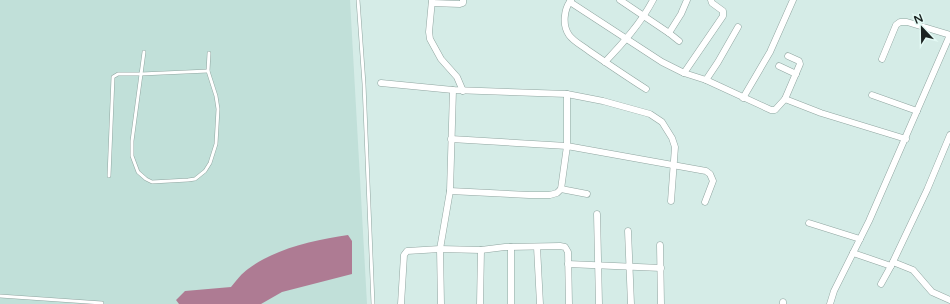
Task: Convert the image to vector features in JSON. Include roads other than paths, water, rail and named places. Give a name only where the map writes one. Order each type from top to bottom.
[{"type":"street","points":[[463,91],[456,77],[431,42],[429,32],[432,2],[460,4],[464,0]]},
{"type":"street","points":[[620,0],[679,41]]},
{"type":"street","points":[[605,62],[644,16],[653,0]]},
{"type":"street","points":[[669,33],[681,14],[687,0]]},
{"type":"street","points":[[684,73],[723,16],[723,11],[712,3],[711,0]]},
{"type":"street","points":[[743,98],[770,52],[794,0]]},
{"type":"street","points":[[646,89],[577,43],[570,36],[566,26],[566,7],[571,1],[662,62],[684,73],[706,80],[773,111],[776,110],[784,99],[800,62],[788,56]]},
{"type":"street","points":[[830,304],[834,291],[860,239],[906,139],[950,35],[907,22],[900,22],[896,25],[882,59]]},
{"type":"street","points":[[706,80],[738,26]]},
{"type":"street","points":[[779,66],[796,74]]},
{"type":"street","points":[[381,83],[463,91],[567,94],[603,101],[650,114],[659,119],[666,127],[676,150],[671,201]]},
{"type":"street","points":[[441,304],[440,249],[450,190],[453,90]]},
{"type":"street","points":[[450,190],[529,195],[550,195],[557,193],[561,189],[567,146],[567,94]]},
{"type":"street","points":[[872,95],[917,111]]},
{"type":"street","points":[[784,99],[821,113],[906,139]]},
{"type":"street","points":[[881,284],[927,190],[950,135]]},
{"type":"street","points":[[451,138],[567,146],[703,170],[710,174],[712,180],[705,202]]},
{"type":"street","points":[[561,189],[587,194]]},
{"type":"street","points":[[597,214],[599,304]]},
{"type":"street","points":[[809,223],[860,239]]},
{"type":"street","points":[[628,231],[631,304]]},
{"type":"street","points":[[660,245],[661,304]]},
{"type":"street","points":[[401,304],[404,252],[410,250],[481,250],[511,247],[565,247],[568,252],[570,304]]},
{"type":"street","points":[[511,247],[512,304]]},
{"type":"street","points":[[537,247],[540,304]]},
{"type":"street","points":[[480,304],[481,250]]},
{"type":"street","points":[[853,253],[913,270],[919,275],[932,292],[950,300]]},
{"type":"street","points":[[568,264],[661,268]]},
{"type":"lane","points":[[358,0],[373,304]]},
{"type":"lane","points":[[144,52],[132,141],[132,156],[134,164],[140,175],[152,182],[195,179],[200,176],[210,163],[216,144],[218,109],[216,96],[208,71],[209,53]]},
{"type":"lane","points":[[109,176],[113,77],[118,74],[208,71]]},
{"type":"lane","points":[[0,296],[102,303]]}]
